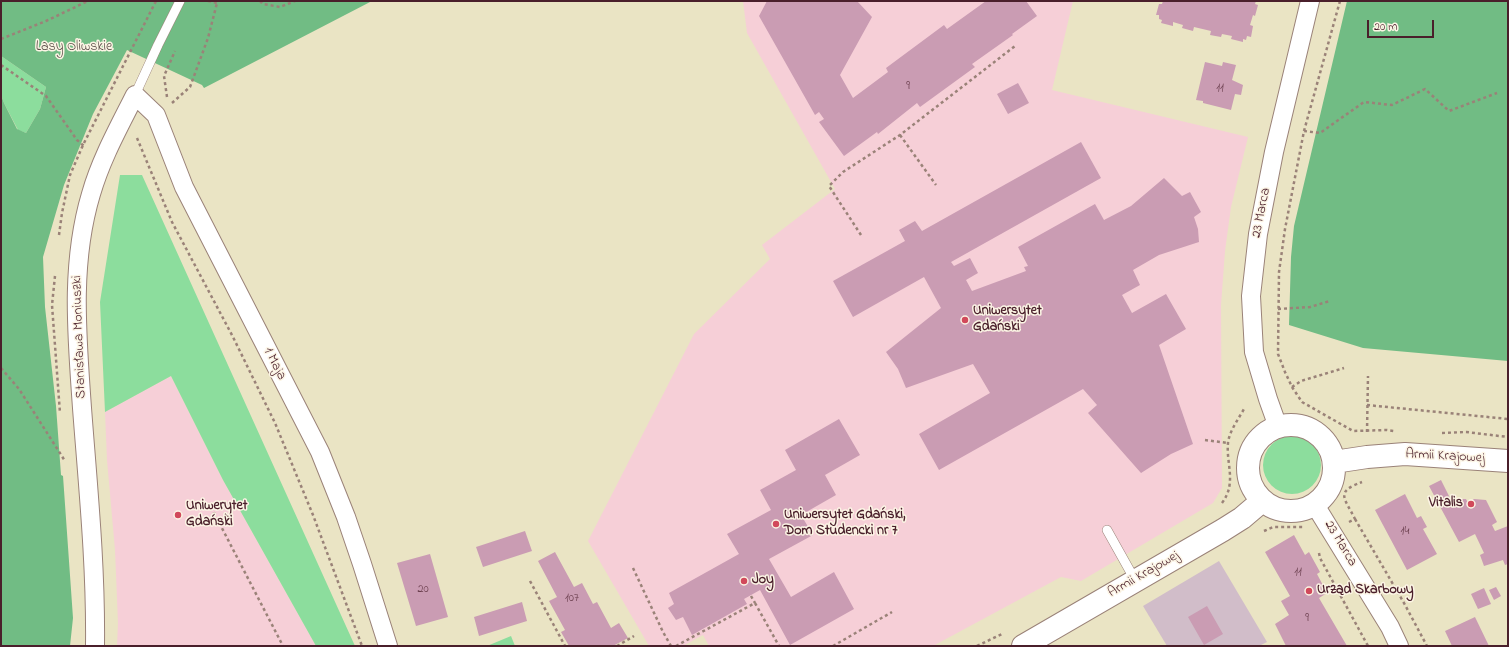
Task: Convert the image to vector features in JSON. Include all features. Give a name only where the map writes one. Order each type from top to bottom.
[{"type":"street","name":"23 Marca","points":[[1278,426],[1254,352],[1251,296],[1258,234],[1274,152],[1310,1]]},
{"type":"street","name":"Stanisława Moniuszki","points":[[95,646],[96,609],[77,340],[76,275],[84,220],[91,194],[104,158],[135,95]]},
{"type":"street","name":"1 Maja","points":[[135,95],[156,115],[184,187],[320,452],[348,524],[388,646]]},
{"type":"street","points":[[1293,425],[1308,428],[1320,436],[1330,448],[1334,462],[1334,475],[1331,486],[1316,505],[1305,510],[1288,512],[1272,508],[1262,501],[1254,491],[1248,479],[1250,453],[1257,441],[1266,432],[1278,426],[1293,425]]},
{"type":"street","name":"Armii Krajowej","points":[[1334,462],[1367,457],[1405,454],[1508,461]]},
{"type":"street","name":"Armii Krajowej","points":[[1022,646],[1242,518],[1262,501]]},
{"type":"street","name":"23 Marca","points":[[1316,505],[1390,627],[1399,646]]},
{"type":"lane","name":"Stanisława Moniuszki","points":[[135,95],[180,1]]},
{"type":"lane","points":[[1108,530],[1135,580]]},
{"type":"path","points":[[1,38],[46,21],[88,1]]},
{"type":"path","points":[[1,65],[46,96],[77,140],[83,145],[156,1]]},
{"type":"path","points":[[168,105],[190,87],[208,38],[217,2],[208,1]]},
{"type":"path","points":[[260,1],[262,4],[280,7],[295,1]]},
{"type":"path","points":[[1340,1],[1304,131],[1285,229],[1279,272],[1278,354],[1292,387],[1302,402],[1353,431],[1367,431]]},
{"type":"path","points":[[861,235],[828,186],[843,172],[900,135],[1015,46]]},
{"type":"path","points":[[164,76],[167,98]]},
{"type":"path","points":[[1304,131],[1320,133],[1364,102],[1392,105],[1425,89],[1449,111],[1497,94]]},
{"type":"path","points":[[134,132],[172,222],[233,336],[275,423],[313,515],[362,646]]},
{"type":"path","points":[[900,135],[936,185]]},
{"type":"path","points":[[1278,309],[1310,307],[1330,301]]},
{"type":"path","points":[[1,368],[19,388],[73,473],[87,480]]},
{"type":"path","points":[[1292,387],[1301,381],[1344,368]]},
{"type":"path","points":[[1367,405],[1508,419]]},
{"type":"path","points":[[1227,496],[1231,473],[1228,443],[1231,433],[1245,407]]},
{"type":"path","points":[[1205,440],[1228,443]]},
{"type":"path","points":[[201,509],[210,505],[283,646]]},
{"type":"path","points":[[1355,519],[1427,646]]},
{"type":"path","points":[[1259,533],[1273,527],[1302,526],[1306,530]]},
{"type":"path","points":[[1333,533],[1318,543],[1320,558],[1368,646]]},
{"type":"path","points":[[634,568],[663,632],[671,646]]},
{"type":"path","points":[[530,581],[565,646]]},
{"type":"path","points":[[751,596],[779,646]]},
{"type":"path","points":[[676,646],[755,604]]},
{"type":"path","points":[[833,646],[892,612]]},
{"type":"path","points":[[617,646],[634,636]]},
{"type":"shaded area","name":"Uniwersytet Gdański","points":[[743,1],[1073,1],[1052,90],[1248,137],[1231,207],[1225,251],[1221,305],[1222,488],[1213,503],[1081,581],[1061,577],[933,646],[709,646],[703,635],[683,646],[649,646],[588,541],[694,334],[770,259],[762,245],[835,189],[747,33]]},
{"type":"shaded area","name":"Uniwerytet Gdański","points":[[171,376],[223,480],[316,646],[117,646],[118,623],[115,550],[107,460],[105,412]]},
{"type":"shaded area","points":[[1219,561],[1267,642],[1259,646],[1167,646],[1143,606]]},
{"type":"green space","name":"Lasy Oliwskie","points":[[1,1],[372,1],[204,88],[202,85],[127,50],[93,114],[64,185],[43,257],[45,307],[56,406],[61,475],[63,476],[73,618],[70,646],[1,646],[1,95],[17,129],[26,133],[40,109],[46,87],[1,56]]},
{"type":"green space","points":[[1347,1],[1508,1],[1508,361],[1363,348],[1289,325],[1291,257],[1294,226]]},
{"type":"green space","points":[[1,56],[46,87],[40,109],[26,133],[18,130],[1,95]]},
{"type":"green space","points":[[120,175],[142,175],[355,646],[316,646],[223,480],[171,376],[105,412],[100,302]]},
{"type":"green space","points":[[1286,436],[1298,436],[1313,444],[1321,459],[1321,471],[1313,486],[1298,494],[1286,494],[1271,486],[1263,471],[1263,459],[1271,444]]},
{"type":"green space","points":[[511,636],[515,646],[487,646]]},
{"type":"building","points":[[767,1],[857,1],[872,17],[840,75],[853,98],[888,72],[886,68],[944,25],[947,29],[986,1],[1026,1],[1037,16],[972,64],[975,67],[920,107],[917,103],[878,134],[877,132],[844,156],[819,122],[824,119],[819,112],[815,115],[759,16]]},
{"type":"building","points":[[1163,1],[1256,1],[1255,4],[1258,5],[1255,16],[1253,15],[1250,25],[1253,26],[1251,37],[1247,36],[1246,40],[1243,39],[1243,42],[1231,39],[1232,36],[1222,34],[1221,37],[1210,35],[1211,31],[1194,27],[1193,31],[1182,28],[1183,25],[1173,22],[1173,26],[1161,23],[1162,20],[1159,19],[1159,15],[1156,15],[1159,4],[1162,4]]},
{"type":"building","points":[[1205,62],[1222,66],[1223,62],[1236,65],[1232,80],[1243,85],[1241,95],[1235,94],[1231,110],[1196,100]]},
{"type":"building","points":[[1018,83],[1029,103],[1008,114],[997,94]]},
{"type":"building","points":[[1081,142],[1101,178],[951,262],[954,266],[970,258],[978,273],[966,280],[972,291],[1026,271],[1024,267],[1028,266],[1018,247],[1095,204],[1104,220],[1131,206],[1164,178],[1182,196],[1190,192],[1201,212],[1194,217],[1198,229],[1199,242],[1159,255],[1133,270],[1140,285],[1122,295],[1132,313],[1166,294],[1186,329],[1159,345],[1193,444],[1171,454],[1141,473],[1088,413],[1097,405],[1083,389],[939,470],[919,434],[990,393],[973,364],[906,388],[898,369],[886,352],[941,308],[924,277],[853,317],[833,281],[905,241],[899,230],[915,221],[922,231]]},
{"type":"building","name":"Uniwersytet Gdański, Dom Studencki nr 7","points":[[839,419],[860,455],[825,475],[836,495],[801,515],[813,535],[769,559],[791,597],[834,572],[854,609],[790,645],[760,590],[744,599],[747,604],[692,635],[683,617],[676,620],[668,608],[674,604],[669,593],[739,554],[727,534],[771,510],[760,490],[796,470],[785,450]]},
{"type":"building","points":[[1441,480],[1452,502],[1460,499],[1466,499],[1468,503],[1474,499],[1486,500],[1497,522],[1492,525],[1495,531],[1508,526],[1508,564],[1505,565],[1503,560],[1484,566],[1480,555],[1484,553],[1475,534],[1459,542],[1429,486]]},
{"type":"building","points":[[1405,494],[1417,518],[1421,516],[1427,527],[1423,529],[1437,554],[1407,570],[1375,510]]},
{"type":"building","points":[[525,531],[532,551],[483,567],[476,547]]},
{"type":"building","points":[[1294,535],[1305,555],[1309,552],[1320,572],[1317,574],[1327,593],[1319,598],[1347,646],[1286,646],[1275,624],[1289,615],[1281,601],[1290,596],[1265,552]]},
{"type":"building","points":[[555,552],[574,587],[582,583],[593,604],[597,602],[611,628],[619,623],[628,638],[613,646],[569,646],[561,632],[565,630],[549,601],[557,597],[538,561]]},
{"type":"building","points":[[430,554],[448,617],[416,626],[397,563]]},
{"type":"building","points":[[1496,587],[1501,596],[1494,600],[1489,590]]},
{"type":"building","points":[[1484,588],[1491,604],[1478,609],[1471,594]]},
{"type":"building","points":[[522,602],[527,621],[479,636],[474,617]]},
{"type":"building","points":[[1207,606],[1223,634],[1204,645],[1188,617]]},
{"type":"building","points":[[1475,617],[1489,646],[1452,646],[1445,631]]},
{"type":"place","name":"Uniwersytet Gdański","points":[[965,320]]},
{"type":"place","name":"Vitalis","points":[[1471,504]]},
{"type":"place","name":"Uniwerytet Gdański","points":[[178,515]]},
{"type":"place","name":"Uniwersytet Gdański, Dom Studencki nr 7","points":[[776,524]]},
{"type":"place","name":"Joy","points":[[744,581]]},
{"type":"place","name":"Urząd Skarbowy","points":[[1309,591]]}]
